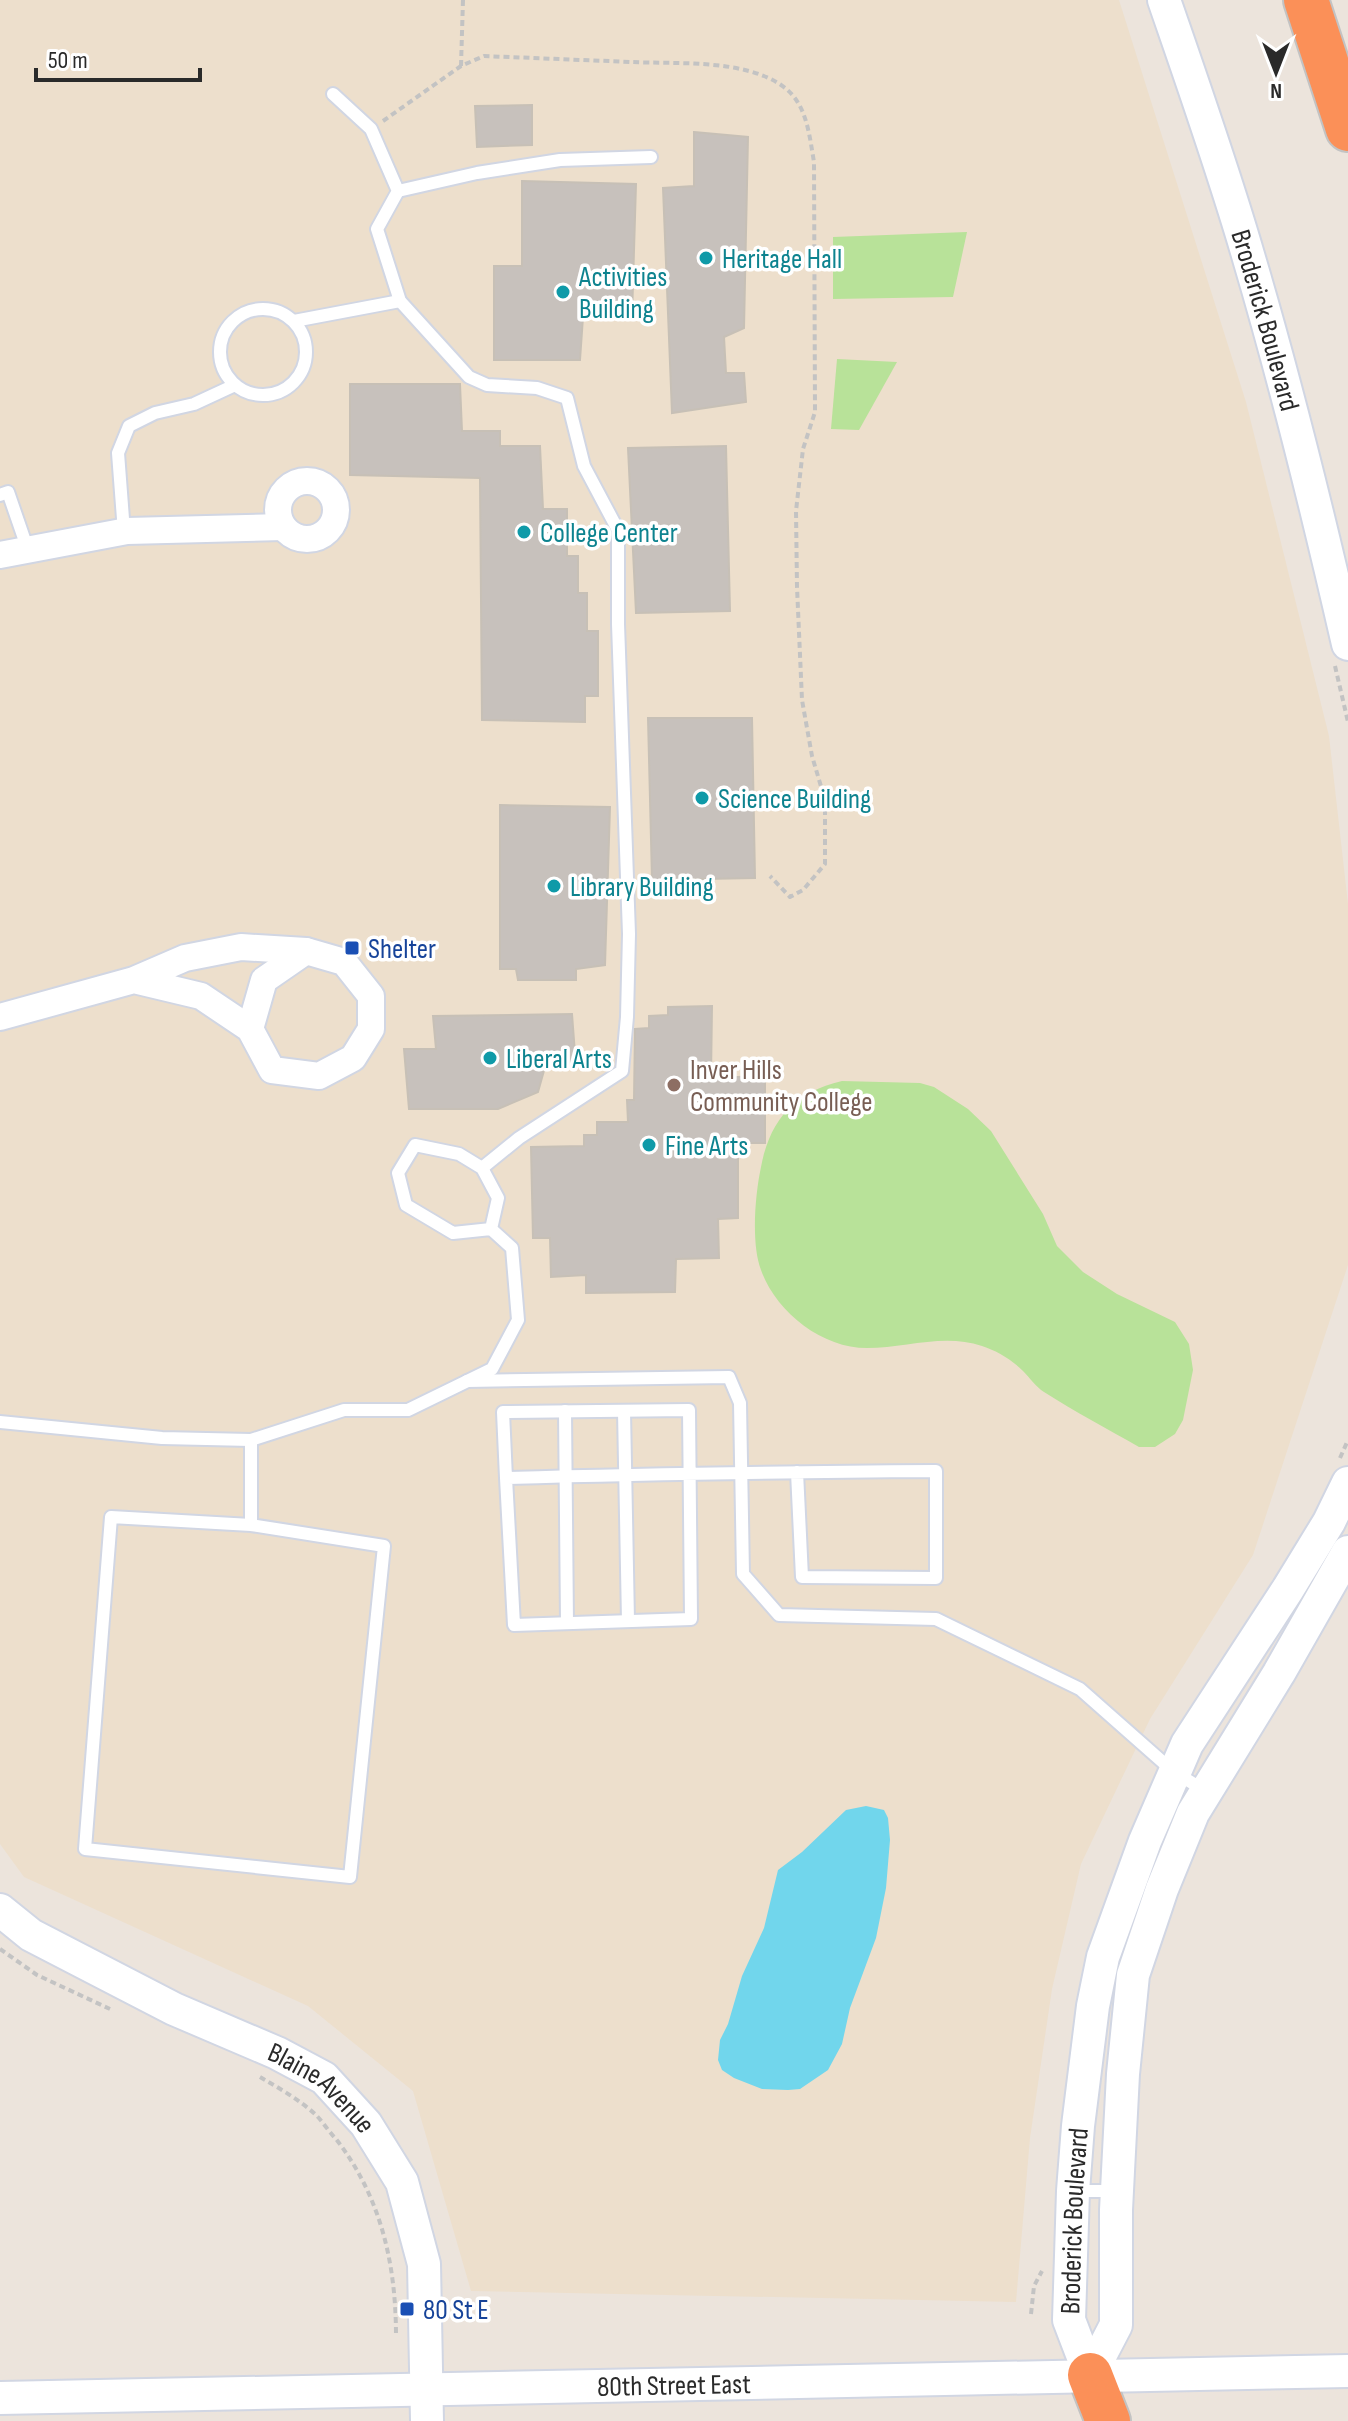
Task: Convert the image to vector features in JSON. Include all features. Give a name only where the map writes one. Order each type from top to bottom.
[{"type":"highway","points":[[1306,0],[1348,129]]},
{"type":"highway","points":[[1078,2421],[1090,2375]]},
{"type":"highway","points":[[1090,2375],[1108,2421]]},
{"type":"street","name":"Broderick Boulevard","points":[[1164,0],[1260,293],[1299,438],[1348,644]]},
{"type":"street","points":[[0,555],[124,532],[283,527]]},
{"type":"street","points":[[0,1017],[134,980],[185,958],[241,947],[306,951],[344,962],[371,996],[371,1029],[353,1058],[319,1076],[272,1070],[250,1029],[201,996],[134,980]]},
{"type":"street","points":[[250,1029],[264,980],[306,951]]},
{"type":"street","name":"Broderick Boulevard","points":[[1090,2375],[1069,2320],[1073,2191],[1085,2063],[1103,1957],[1145,1841],[1187,1744],[1321,1536],[1348,1483]]},
{"type":"street","name":"Broderick Boulevard","points":[[1090,2375],[1116,2325],[1123,2074],[1133,1975],[1162,1889],[1193,1813],[1348,1552]]},
{"type":"street","name":"Blaine Avenue","points":[[0,1910],[31,1935],[174,2009],[277,2053],[324,2078],[366,2124],[402,2182],[424,2264],[427,2421]]},
{"type":"street","name":"80th Street East","points":[[0,2398],[1348,2371]]},
{"type":"lane","points":[[333,94],[371,129],[398,191]]},
{"type":"lane","points":[[482,1168],[519,1138],[622,1071],[629,934],[618,639],[618,530],[584,466],[567,398],[537,388],[487,385],[469,377],[400,301],[377,229],[398,191],[477,173],[560,160],[651,157]]},
{"type":"lane","points":[[294,321],[400,301]]},
{"type":"lane","points":[[254,309],[269,309],[294,321],[303,333],[307,346],[306,361],[292,385],[266,395],[251,394],[235,385],[221,365],[219,351],[229,324],[254,309]]},
{"type":"lane","points":[[124,532],[118,453],[129,426],[155,413],[194,404],[235,385]]},
{"type":"lane","points":[[0,495],[8,492],[28,550]]},
{"type":"lane","points":[[0,1422],[162,1438],[251,1440],[344,1410],[408,1410],[492,1369],[518,1320],[512,1248],[491,1229],[453,1233],[406,1205],[398,1173],[415,1145],[459,1154],[482,1168],[498,1198],[491,1229]]},
{"type":"lane","points":[[467,1381],[729,1377],[740,1403],[743,1574],[779,1615],[936,1619],[1080,1689],[1174,1772],[1206,1792]]},
{"type":"lane","points":[[689,1410],[691,1619],[514,1625],[503,1412],[624,1411],[689,1410]]},
{"type":"lane","points":[[565,1411],[567,1623]]},
{"type":"lane","points":[[624,1411],[628,1621]]},
{"type":"lane","points":[[251,1440],[251,1525]]},
{"type":"lane","points":[[506,1478],[741,1472],[936,1471],[936,1578],[802,1577],[797,1472]]},
{"type":"lane","points":[[111,1517],[251,1525],[384,1546],[350,1877],[85,1849],[111,1517]]},
{"type":"lane","points":[[1073,2191],[1118,2191]]},
{"type":"path","points":[[461,66],[463,0]]},
{"type":"path","points":[[371,129],[461,66],[484,56],[707,66],[755,72],[783,86],[798,102],[808,126],[814,162],[815,412],[803,449],[796,511],[797,587],[802,700],[812,756],[825,800],[825,864],[803,890],[790,897],[770,876]]},
{"type":"path","points":[[0,1949],[37,1975],[116,2011]]},
{"type":"path","points":[[249,2070],[317,2116],[349,2157],[375,2203],[390,2255],[396,2336]]},
{"type":"shaded area","name":"Inver Hills Community College","points":[[0,0],[1119,0],[1246,402],[1329,736],[1348,904],[1348,1265],[1253,1555],[1150,1719],[1081,1864],[1052,1989],[1030,2138],[1016,2302],[471,2291],[413,2091],[308,2006],[24,1877],[0,1844]]},
{"type":"green space","points":[[967,232],[953,297],[833,299],[833,237]]},
{"type":"green space","points":[[837,359],[897,362],[859,430],[831,429]]},
{"type":"green space","points":[[842,1081],[920,1083],[934,1087],[968,1109],[991,1131],[1043,1214],[1057,1246],[1083,1272],[1117,1294],[1175,1322],[1189,1344],[1193,1370],[1183,1420],[1175,1434],[1155,1447],[1139,1447],[1044,1392],[1014,1363],[982,1346],[953,1341],[867,1348],[850,1346],[818,1334],[789,1313],[768,1285],[758,1259],[755,1219],[761,1167],[771,1135],[787,1110],[810,1092]]},
{"type":"water","points":[[866,1806],[884,1810],[888,1818],[890,1840],[886,1888],[876,1938],[850,2008],[842,2044],[828,2070],[800,2089],[762,2089],[734,2078],[722,2070],[718,2060],[720,2040],[742,1976],[764,1928],[778,1870],[846,1810]]},
{"type":"building","points":[[532,105],[532,145],[477,147],[475,106]]},
{"type":"building","name":"Heritage Hall","points":[[694,132],[748,137],[744,328],[724,337],[726,373],[744,373],[746,402],[672,413],[663,188],[694,186]]},
{"type":"building","name":"Activities Building","points":[[522,181],[636,184],[632,317],[583,317],[580,360],[494,360],[494,266],[522,266]]},
{"type":"building","name":"College Center","points":[[350,384],[460,384],[462,431],[500,431],[500,446],[540,446],[543,509],[567,509],[567,556],[578,556],[578,593],[587,593],[587,631],[598,631],[598,696],[585,696],[585,722],[482,720],[480,478],[350,475]]},
{"type":"building","points":[[726,446],[730,611],[636,613],[628,448]]},
{"type":"building","name":"Science Building","points":[[648,718],[752,718],[755,878],[652,880]]},
{"type":"building","name":"Library Building","points":[[500,805],[610,807],[605,965],[576,969],[576,980],[518,980],[516,969],[500,969]]},
{"type":"building","name":"Fine Arts","points":[[712,1006],[711,1078],[765,1076],[765,1143],[738,1143],[738,1218],[718,1219],[719,1258],[676,1259],[675,1292],[586,1293],[586,1275],[551,1277],[550,1238],[533,1238],[531,1147],[584,1146],[584,1135],[597,1135],[597,1122],[628,1122],[627,1100],[634,1100],[635,1029],[649,1028],[649,1016],[668,1015],[668,1007]]},
{"type":"building","name":"Liberal Arts","points":[[572,1014],[576,1067],[545,1067],[538,1092],[498,1109],[409,1109],[404,1049],[436,1049],[433,1016]]},
{"type":"place","name":"Heritage Hall","points":[[706,258]]},
{"type":"place","name":"Activities Building","points":[[563,292]]},
{"type":"place","name":"College Center","points":[[524,532]]},
{"type":"place","name":"Science Building","points":[[702,798]]},
{"type":"place","name":"Library Building","points":[[554,886]]},
{"type":"place","name":"Shelter","points":[[352,948]]},
{"type":"place","name":"Liberal Arts","points":[[490,1058]]},
{"type":"place","name":"Inver Hills Community College","points":[[674,1085]]},
{"type":"place","name":"Fine Arts","points":[[649,1145]]},
{"type":"place","name":"80 St E","points":[[407,2309]]}]
